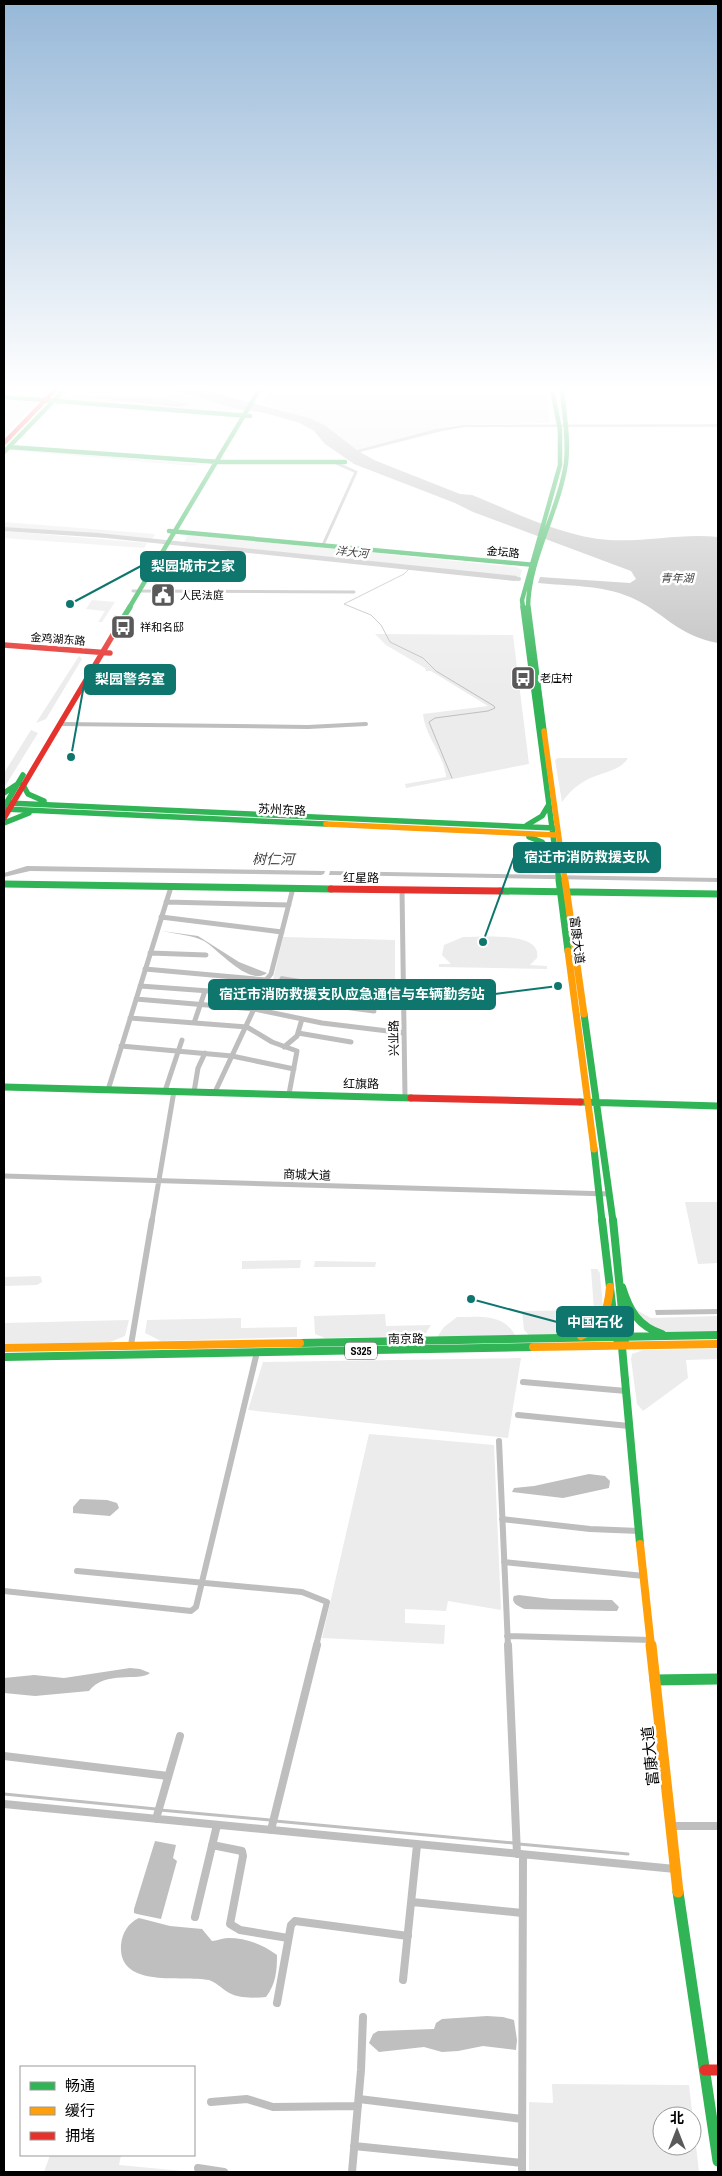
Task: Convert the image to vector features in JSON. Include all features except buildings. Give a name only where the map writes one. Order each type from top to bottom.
[{"type":"main road","points":[[4,793],[20,785],[60,724],[195,492]]},
{"type":"main road","name":"富康大道","points":[[554,492],[547,524],[534,564],[528,606],[550,805],[596,1102],[622,1287],[627,1338]]},
{"type":"main road","name":"金坛路","points":[[173,530],[534,564]]},
{"type":"main road","name":"金鸡湖东路","points":[[4,645],[103,653]]},
{"type":"main road","points":[[4,818],[7,806],[103,653]]},
{"type":"main road","points":[[20,785],[28,794],[38,800],[92,802],[129,808]]},
{"type":"main road","points":[[507,830],[535,822],[550,805]]},
{"type":"main road","name":"苏州东路","points":[[7,806],[129,808],[507,830]]},
{"type":"main road","name":"苏州东路","points":[[7,806],[40,811],[554,832]]},
{"type":"main road","points":[[4,823],[20,815],[40,811]]},
{"type":"main road","points":[[507,830],[538,840],[555,859]]},
{"type":"main road","name":"富康大道","points":[[554,832],[555,859],[563,891],[616,1338],[622,1347],[639,1531],[675,1869],[718,2161]]},
{"type":"main road","name":"红星路","points":[[4,884],[718,894]]},
{"type":"main road","name":"红旗路","points":[[4,1087],[718,1106]]},
{"type":"main road","points":[[562,1339],[584,1335],[601,1323],[607,1315],[610,1287]]},
{"type":"main road","points":[[622,1287],[629,1313],[642,1326],[659,1334],[689,1336]]},
{"type":"main road","name":"南京路","points":[[4,1348],[718,1335]]},
{"type":"main road","points":[[622,1347],[627,1338]]},
{"type":"main road","name":"南京路","points":[[4,1357],[718,1344]]},
{"type":"main road","points":[[655,1680],[718,1679]]},
{"type":"main road","points":[[706,2070],[718,2070]]},
{"type":"street","points":[[323,544],[347,492]]},
{"type":"street","points":[[136,591],[354,592]]},
{"type":"street","points":[[60,724],[285,727],[366,724]]},
{"type":"street","points":[[108,1090],[171,887]]},
{"type":"street","points":[[145,969],[263,981],[271,974],[293,888]]},
{"type":"street","name":"兴业路","points":[[402,890],[405,1097]]},
{"type":"street","points":[[166,902],[289,905]]},
{"type":"street","points":[[161,917],[282,932]]},
{"type":"street","points":[[150,953],[206,955]]},
{"type":"street","points":[[140,986],[260,996],[374,1011]]},
{"type":"street","points":[[194,1023],[205,991]]},
{"type":"street","points":[[215,1092],[260,996]]},
{"type":"street","points":[[136,999],[200,1003],[404,1033]]},
{"type":"street","points":[[130,1018],[247,1027],[297,1052],[289,1094]]},
{"type":"street","points":[[284,1047],[298,1033],[302,1019]]},
{"type":"street","points":[[298,1033],[350,1042]]},
{"type":"street","points":[[165,1091],[182,1040]]},
{"type":"street","points":[[121,1046],[232,1056],[294,1068]]},
{"type":"street","points":[[194,1092],[198,1068],[205,1053]]},
{"type":"street","points":[[131,1345],[174,1091]]},
{"type":"street","name":"商城大道","points":[[4,1176],[609,1194]]},
{"type":"street","points":[[4,1591],[191,1611],[196,1607],[257,1352]]},
{"type":"street","points":[[524,1382],[626,1390]]},
{"type":"street","points":[[518,1415],[629,1426]]},
{"type":"street","points":[[354,2146],[522,2168],[522,1913],[507,1636],[499,1441]]},
{"type":"street","points":[[502,1519],[590,1530],[639,1531]]},
{"type":"street","points":[[504,1562],[644,1576]]},
{"type":"street","points":[[77,1571],[302,1592],[314,1595],[327,1602],[273,1824]]},
{"type":"street","points":[[507,1636],[651,1640]]},
{"type":"street","points":[[158,1813],[180,1736]]},
{"type":"street","points":[[4,1756],[168,1776]]},
{"type":"street","points":[[4,1804],[158,1813],[217,1825],[273,1824],[417,1845],[518,1849],[675,1869]]},
{"type":"street","points":[[195,1917],[217,1825]]},
{"type":"street","points":[[671,1826],[718,1826]]},
{"type":"street","points":[[212,1845],[242,1851],[243,1856],[230,1924],[240,1930],[288,1938]]},
{"type":"street","points":[[403,1980],[417,1845]]},
{"type":"street","points":[[412,1902],[522,1913]]},
{"type":"street","points":[[278,2003],[288,1938],[291,1925],[295,1921],[408,1936]]},
{"type":"street","points":[[352,2172],[358,2103],[362,2017]]},
{"type":"street","points":[[210,2102],[247,2099],[273,2108],[358,2103],[522,2119]]},
{"type":"street","points":[[198,2168],[224,2172]]},
{"type":"shaded area","points":[[4,522],[155,534],[152,539],[4,527]]},
{"type":"shaded area","points":[[4,531],[147,543],[144,548],[4,538]]},
{"type":"shaded area","points":[[187,536],[516,567],[522,570],[520,577],[184,542]]},
{"type":"shaded area","points":[[92,600],[115,602],[102,622],[98,622],[105,611],[86,609]]},
{"type":"shaded area","points":[[375,634],[513,635],[529,764],[406,788],[405,784],[446,777],[442,761],[424,722],[423,714],[488,706],[431,671],[426,671],[425,668],[386,645]]},
{"type":"shaded area","points":[[79,656],[82,659],[46,719],[36,723]]},
{"type":"shaded area","points":[[31,730],[38,733],[4,788],[4,773]]},
{"type":"shaded area","points":[[558,758],[628,758],[617,768],[580,784],[562,802],[555,760]]},
{"type":"shaded area","points":[[283,937],[395,940],[395,1007],[379,1006],[273,980]]},
{"type":"shaded area","points":[[463,937],[509,937],[521,939],[530,943],[536,949],[537,958],[530,965],[547,966],[547,969],[439,967],[439,964],[451,964],[442,955],[444,945]]},
{"type":"shaded area","points":[[685,1202],[718,1202],[718,1263],[698,1264]]},
{"type":"shaded area","points":[[301,1260],[300,1268],[242,1269],[242,1261]]},
{"type":"shaded area","points":[[315,1261],[376,1262],[375,1267],[314,1267]]},
{"type":"shaded area","points":[[591,1269],[597,1269],[600,1273],[603,1303],[599,1321],[582,1332],[571,1334],[529,1335],[524,1330],[522,1311],[594,1310]]},
{"type":"shaded area","points":[[39,1276],[42,1282],[37,1285],[4,1286],[4,1277]]},
{"type":"shaded area","points":[[633,1308],[651,1318],[718,1316],[718,1331],[666,1332],[645,1326]]},
{"type":"shaded area","points":[[385,1314],[386,1326],[431,1325],[424,1336],[325,1338],[315,1334],[314,1316]]},
{"type":"shaded area","points":[[457,1317],[482,1317],[497,1320],[510,1328],[515,1335],[437,1337],[444,1327]]},
{"type":"shaded area","points":[[241,1318],[241,1328],[297,1327],[297,1337],[161,1341],[145,1333],[147,1320]]},
{"type":"shaded area","points":[[129,1320],[125,1336],[110,1342],[4,1344],[4,1323]]},
{"type":"shaded area","points":[[718,1349],[718,1359],[686,1360],[688,1378],[643,1411],[637,1404],[632,1354],[643,1350]]},
{"type":"shaded area","points":[[521,1358],[508,1438],[248,1410],[263,1362]]},
{"type":"shaded area","points":[[369,1434],[494,1445],[501,1610],[448,1601],[446,1611],[405,1609],[405,1623],[445,1625],[444,1644],[322,1638]]},
{"type":"shaded area","points":[[552,2084],[689,2085],[691,2106],[652,2106],[652,2156],[697,2156],[699,2172],[529,2172],[529,2102],[553,2103]]},
{"type":"shaded area","points":[[50,2156],[121,2156],[119,2165],[193,2172],[44,2172]]},
{"type":"water","name":"青年湖","points":[[425,492],[454,492],[472,495],[539,523],[592,538],[637,540],[692,536],[718,537],[718,643],[692,635],[642,603],[619,593],[585,587],[538,583],[540,577],[630,583],[636,579],[631,571],[473,512]]},
{"type":"water","points":[[4,527],[98,533],[517,576],[515,581],[106,538],[4,531]]},
{"type":"water","points":[[27,866],[325,871],[321,875],[30,871],[4,877],[4,873]]},
{"type":"water","points":[[330,871],[718,878],[718,882],[329,875]]},
{"type":"water","points":[[162,931],[198,936],[239,962],[267,973],[260,976],[252,975],[234,965],[204,941]]},
{"type":"water","points":[[281,976],[300,979],[379,1006],[280,984],[277,982]]},
{"type":"water","points":[[718,1309],[718,1314],[656,1315],[655,1310]]},
{"type":"water","points":[[589,1474],[605,1476],[610,1481],[609,1488],[563,1498],[512,1492],[514,1488],[534,1486]]},
{"type":"water","points":[[80,1499],[107,1500],[117,1503],[119,1508],[110,1516],[73,1513],[73,1507]]},
{"type":"water","points":[[514,1596],[551,1599],[612,1600],[619,1607],[617,1611],[525,1609],[513,1601]]},
{"type":"water","points":[[130,1668],[150,1673],[138,1677],[112,1678],[96,1685],[89,1691],[35,1696],[4,1693],[4,1678],[34,1675],[64,1678]]},
{"type":"water","points":[[155,1841],[176,1845],[173,1858],[177,1861],[161,1919],[134,1913]]},
{"type":"water","points":[[139,1918],[170,1926],[202,1929],[212,1941],[235,1938],[254,1942],[266,1948],[277,1955],[277,1966],[272,1987],[266,1997],[240,1997],[230,1994],[209,1980],[153,1977],[140,1974],[130,1968],[123,1959],[121,1945],[124,1933]]},
{"type":"water","points":[[487,2016],[514,2020],[517,2040],[516,2050],[483,2046],[442,2052],[424,2047],[379,2052],[369,2043],[373,2034],[378,2031],[434,2029],[436,2023],[442,2019]]},
{"type":"waterway","points":[[410,568],[404,574],[344,604],[371,615],[381,625],[390,642],[423,658],[436,671],[494,706],[495,708],[488,711],[435,718],[429,722],[452,778]]},
{"type":"waterway","name":"洋大河","points":[[509,578],[519,579]]},
{"type":"waterway","points":[[4,1794],[156,1809]]},
{"type":"waterway","points":[[160,1810],[270,1820]]},
{"type":"waterway","points":[[275,1821],[514,1843]]},
{"type":"waterway","points":[[519,1844],[628,1854]]},
{"type":"traffic: fast","points":[[123,618],[198,492]]},
{"type":"traffic: fast","points":[[553,492],[522,600],[568,951]]},
{"type":"traffic: fast","points":[[544,731],[528,606],[533,577],[558,492]]},
{"type":"traffic: fast","points":[[169,531],[535,565]]},
{"type":"traffic: fast","points":[[4,807],[23,775]]},
{"type":"traffic: fast","points":[[4,793],[16,785]]},
{"type":"traffic: fast","points":[[23,785],[28,794],[44,801]]},
{"type":"traffic: fast","points":[[8,803],[554,828]]},
{"type":"traffic: fast","points":[[527,825],[542,816],[548,806]]},
{"type":"traffic: fast","points":[[4,809],[326,824]]},
{"type":"traffic: fast","points":[[4,823],[29,813]]},
{"type":"traffic: fast","points":[[529,837],[542,842],[553,856]]},
{"type":"traffic: fast","points":[[4,884],[331,889]]},
{"type":"traffic: fast","points":[[500,891],[718,894]]},
{"type":"traffic: fast","points":[[584,1014],[619,1263],[625,1340]]},
{"type":"traffic: fast","points":[[4,1087],[411,1098]]},
{"type":"traffic: fast","points":[[580,1102],[718,1106]]},
{"type":"traffic: fast","points":[[594,1149],[616,1338],[622,1347],[640,1544]]},
{"type":"traffic: fast","points":[[622,1287],[631,1310],[640,1323],[662,1334]]},
{"type":"traffic: fast","points":[[300,1343],[718,1335]]},
{"type":"traffic: fast","points":[[4,1357],[533,1347]]},
{"type":"traffic: fast","points":[[655,1680],[718,1679]]},
{"type":"traffic: fast","points":[[678,1892],[718,2161]]},
{"type":"traffic: slow","points":[[544,731],[584,1014]]},
{"type":"traffic: slow","points":[[326,824],[555,835]]},
{"type":"traffic: slow","points":[[568,951],[594,1149]]},
{"type":"traffic: slow","points":[[581,1336],[596,1328],[604,1317],[607,1311],[610,1287]]},
{"type":"traffic: slow","points":[[4,1348],[300,1343]]},
{"type":"traffic: slow","points":[[533,1347],[718,1344]]},
{"type":"traffic: slow","points":[[640,1544],[678,1892]]},
{"type":"traffic: jam","points":[[4,818],[123,618]]},
{"type":"traffic: jam","points":[[4,645],[110,653]]},
{"type":"traffic: jam","points":[[331,889],[500,891]]},
{"type":"traffic: jam","points":[[411,1098],[580,1102]]},
{"type":"traffic: jam","points":[[705,2070],[718,2070]]},
{"type":"place","name":"人民法庭","points":[[163,595]]},
{"type":"place","name":"梨园城市之家","points":[[70,604]]},
{"type":"place","name":"祥和名邸","points":[[123,627]]},
{"type":"place","name":"老庄村","points":[[523,678]]},
{"type":"place","name":"梨园警务室","points":[[71,757]]},
{"type":"place","name":"宿迁市消防救援支队","points":[[483,942]]},
{"type":"place","name":"宿迁市消防救援支队应急通信与车辆勤务站","points":[[558,986]]},
{"type":"place","name":"中国石化","points":[[471,1299]]},
{"type":"water label","name":"树仁河","points":[[273,859]]}]
